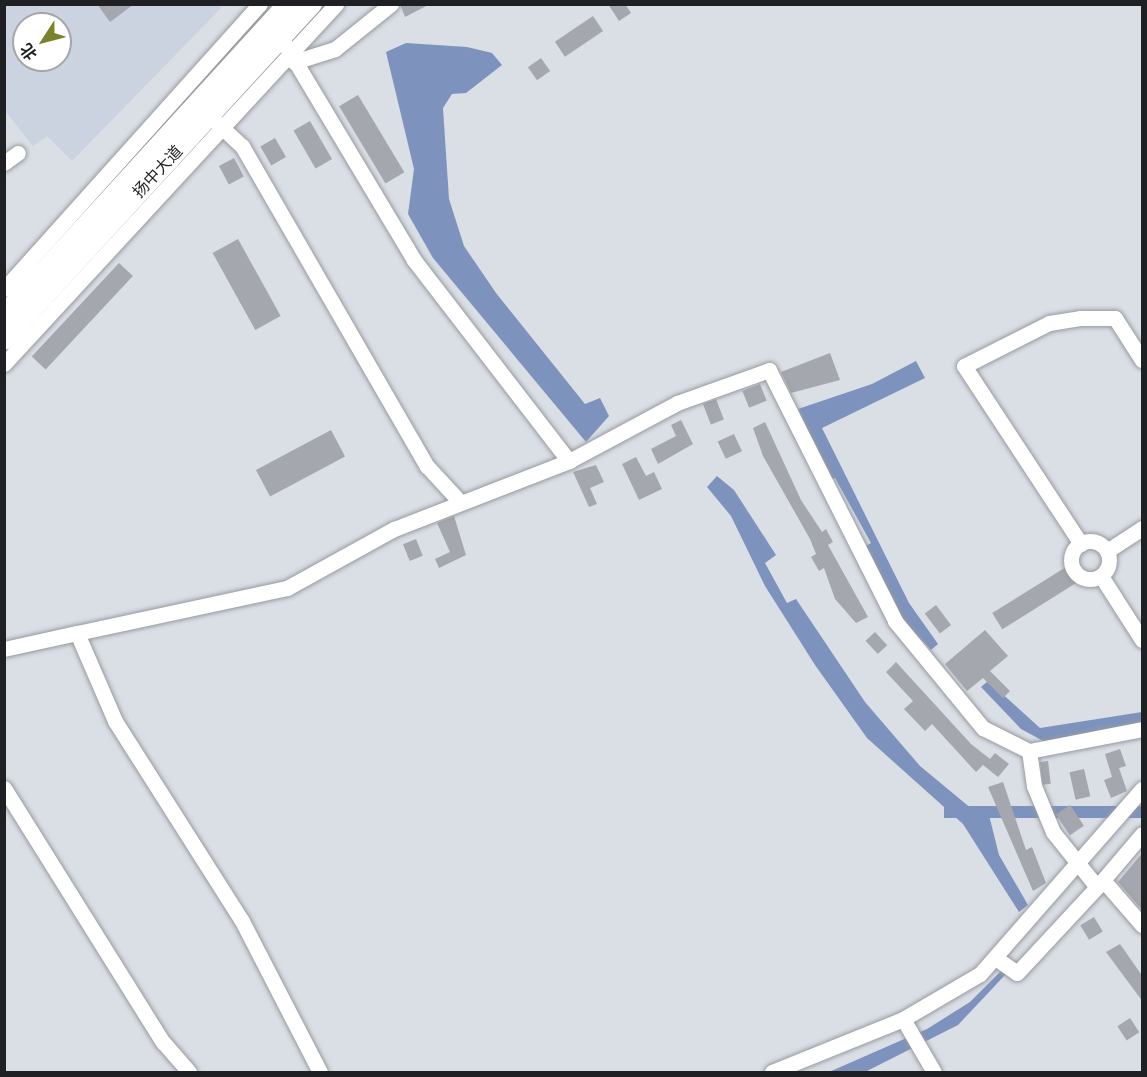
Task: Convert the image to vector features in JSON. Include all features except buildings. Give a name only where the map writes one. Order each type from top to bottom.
[{"type":"main road","name":"扬中大道","points":[[4,315],[284,45],[288,4]]},
{"type":"main road","name":"扬中大道","points":[[4,340],[216,122],[284,45],[308,6]]},
{"type":"street","points":[[4,289],[260,4]]},
{"type":"street","points":[[284,45],[336,4]]},
{"type":"street","points":[[284,45],[335,49],[391,4]]},
{"type":"street","points":[[284,45],[442,301],[569,461]]},
{"type":"street","points":[[4,364],[216,122],[242,146],[426,466],[461,503]]},
{"type":"street","points":[[4,164],[18,153]]},
{"type":"street","points":[[1081,544],[964,366],[1050,323],[1080,318],[1115,318],[1143,360]]},
{"type":"street","points":[[4,649],[287,588],[393,529],[569,461],[677,403],[769,370],[895,621],[982,728],[1029,751],[1143,729]]},
{"type":"street","points":[[1107,551],[1143,528]]},
{"type":"street","points":[[1095,542],[1107,551],[1109,565],[1101,576],[1086,579],[1074,570],[1072,556],[1081,544],[1095,542]]},
{"type":"street","points":[[1101,576],[1143,640]]},
{"type":"street","points":[[77,633],[115,721],[242,921],[320,1072]]},
{"type":"street","points":[[1029,751],[1034,786],[1077,868],[1098,883],[1143,925]]},
{"type":"street","points":[[4,788],[163,1042],[189,1072]]},
{"type":"street","points":[[772,1072],[907,1025],[997,959],[1143,789]]},
{"type":"street","points":[[997,959],[1017,972],[1143,834]]},
{"type":"street","points":[[907,1025],[934,1072]]},
{"type":"shaded area","points":[[218,4],[221,8],[72,161],[47,136],[33,146],[5,111],[4,5]]},
{"type":"water","points":[[406,43],[467,47],[492,53],[502,65],[466,93],[452,94],[443,108],[449,199],[464,246],[496,293],[585,404],[600,398],[609,416],[586,442],[433,258],[408,214],[414,169],[386,52]]},
{"type":"water","points":[[916,361],[925,378],[822,428],[909,603],[938,644],[931,650],[897,613],[863,548],[871,543],[835,478],[830,480],[798,409],[872,384]]},
{"type":"water","points":[[717,476],[734,490],[776,555],[765,563],[787,603],[796,599],[865,702],[920,766],[978,814],[988,811],[999,855],[1028,905],[1019,912],[963,824],[867,738],[815,665],[765,586],[731,516],[707,487]]},
{"type":"water","points":[[988,681],[1040,728],[1142,712],[1142,724],[1045,742],[1021,729],[981,687]]},
{"type":"water","points":[[944,806],[1142,806],[1142,818],[944,818]]},
{"type":"water","points":[[1002,970],[1006,974],[958,1025],[865,1072],[829,1072],[927,1029],[970,1002]]}]
